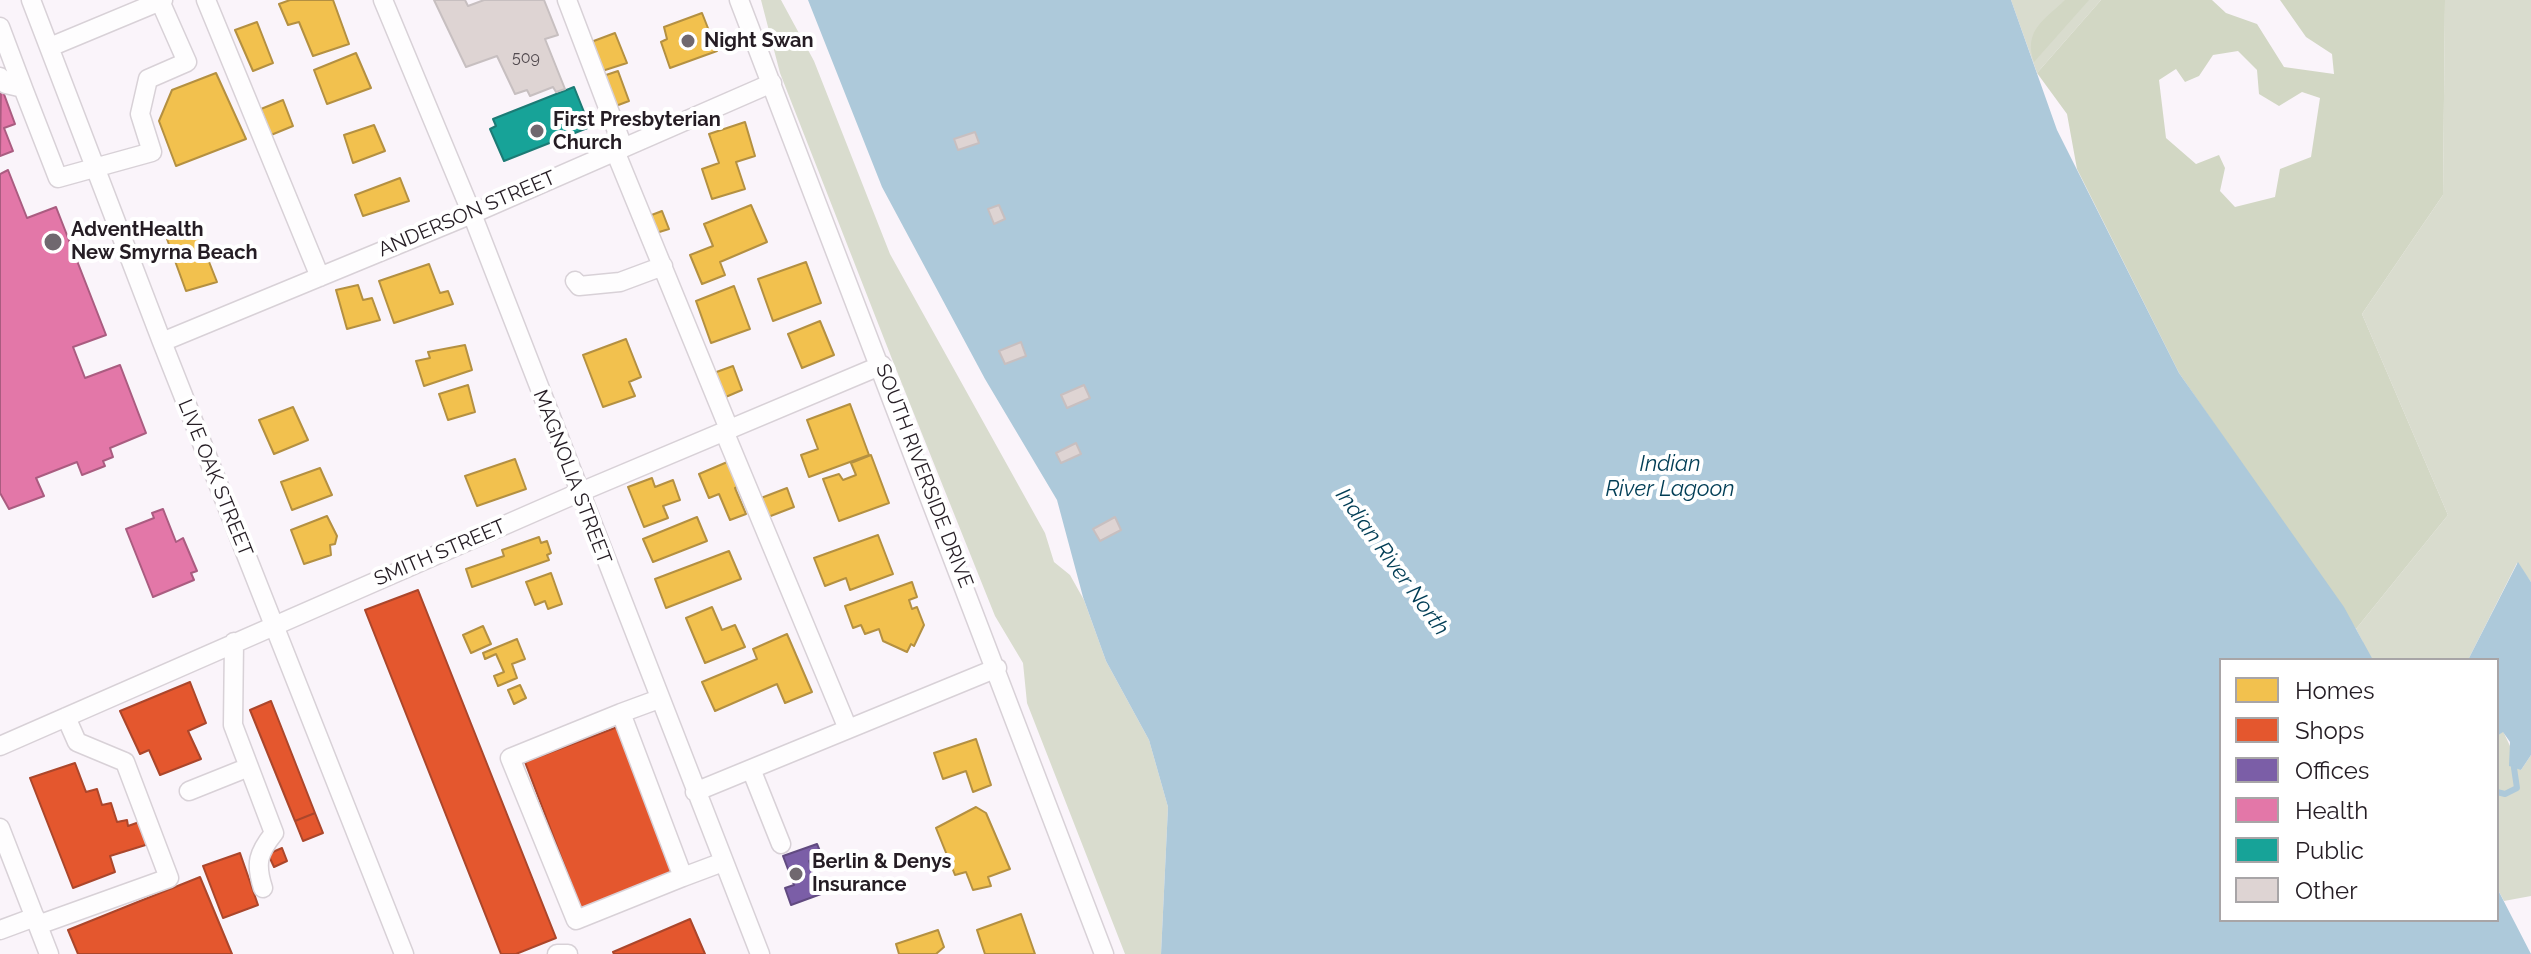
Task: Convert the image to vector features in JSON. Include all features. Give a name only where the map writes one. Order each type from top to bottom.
[{"type":"street","name":"LIVE OAK STREET","points":[[31,0],[162,342],[404,954]]},
{"type":"street","points":[[206,0],[320,277]]},
{"type":"street","name":"MAGNOLIA STREET","points":[[383,0],[472,214],[578,493],[760,954]]},
{"type":"street","points":[[567,0],[663,266],[848,729]]},
{"type":"street","name":"SOUTH RIVERSIDE DRIVE","points":[[739,0],[882,365],[1104,954]]},
{"type":"street","points":[[0,27],[58,178],[97,170],[152,152],[140,114],[148,79],[187,62],[162,1],[50,47]]},
{"type":"street","points":[[0,77],[6,84],[23,88]]},
{"type":"street","name":"ANDERSON STREET","points":[[162,342],[472,214],[772,83]]},
{"type":"street","points":[[575,281],[579,286],[620,282],[663,266]]},
{"type":"street","name":"SMITH STREET","points":[[0,746],[578,493],[882,365]]},
{"type":"street","points":[[234,642],[233,725],[274,833],[259,853],[257,869],[263,888]]},
{"type":"street","points":[[695,792],[997,668]]},
{"type":"street","points":[[659,699],[510,758],[576,920],[723,862]]},
{"type":"street","points":[[621,713],[683,877]]},
{"type":"street","points":[[0,930],[169,878],[125,762],[77,742],[66,717]]},
{"type":"street","points":[[189,791],[249,767]]},
{"type":"street","points":[[751,769],[781,844]]},
{"type":"street","points":[[0,828],[49,954]]},
{"type":"street","points":[[557,954],[568,954]]},
{"type":"shaded area","points":[[761,0],[781,0],[814,61],[890,254],[1045,533],[1054,562],[1070,575],[1084,600],[1106,661],[1149,740],[1168,807],[1161,954],[1125,954],[1027,703],[1023,663],[995,616],[892,359],[780,73]]},
{"type":"shaded area","points":[[2011,0],[2101,0],[2037,73]]},
{"type":"shaded area","points":[[2445,0],[2531,0],[2531,582],[2517,563],[2469,658],[2363,658],[2363,642],[2356,629],[2448,515],[2362,314],[2443,195]]},
{"type":"shaded area","points":[[2503,731],[2521,770],[2531,755],[2531,896],[2504,901],[2499,892],[2499,734]]},
{"type":"green space","points":[[2065,0],[2089,0],[2034,62],[2031,51],[2033,34]]},
{"type":"green space","points":[[2101,0],[2212,0],[2226,13],[2257,24],[2284,67],[2334,74],[2332,54],[2306,37],[2280,0],[2445,0],[2443,195],[2362,314],[2448,515],[2356,629],[2179,373],[2077,169],[2067,114],[2037,73]],"holes":[[[2238,51],[2257,70],[2259,94],[2279,106],[2302,92],[2320,98],[2311,157],[2280,169],[2275,197],[2235,207],[2220,191],[2225,168],[2219,155],[2196,164],[2166,138],[2159,80],[2176,69],[2185,82],[2199,76],[2213,55]]]},
{"type":"water","name":"Indian River Lagoon","points":[[808,0],[2011,0],[2057,130],[2179,373],[2344,607],[2372,658],[2219,658],[2219,922],[2499,922],[2499,892],[2531,954],[1161,954],[1168,807],[1149,740],[1106,661],[1083,597],[1057,500],[985,379],[882,187]]},
{"type":"water","points":[[2518,562],[2531,582],[2531,755],[2521,770],[2509,766],[2510,742],[2503,732],[2499,735],[2499,658],[2469,658]]},
{"type":"building: Homes","points":[[290,0],[333,0],[349,44],[313,56],[299,22],[288,25],[279,4]]},
{"type":"building: Homes","name":"Night Swan","points":[[702,13],[717,51],[670,68],[661,42],[667,39],[664,27]]},
{"type":"building: Homes","points":[[257,22],[273,63],[253,71],[235,30]]},
{"type":"building: Homes","points":[[615,33],[627,63],[602,71],[591,42]]},
{"type":"building: Homes","points":[[356,53],[371,88],[327,104],[314,70]]},
{"type":"building: Homes","points":[[618,71],[629,101],[613,107],[600,77]]},
{"type":"building: Homes","points":[[216,73],[246,139],[176,166],[159,121],[172,90]]},
{"type":"building: Homes","points":[[283,100],[293,126],[271,135],[261,109]]},
{"type":"building: Homes","points":[[745,122],[755,156],[736,162],[745,189],[712,199],[702,169],[719,163],[709,134]]},
{"type":"building: Homes","points":[[374,125],[385,151],[353,163],[344,135]]},
{"type":"building: Homes","points":[[400,178],[409,201],[363,216],[355,195]]},
{"type":"building: Homes","points":[[751,205],[767,242],[720,262],[725,275],[702,284],[690,255],[713,246],[704,224]]},
{"type":"building: Homes","points":[[662,211],[669,229],[656,233],[649,216]]},
{"type":"building: Homes","points":[[196,229],[217,282],[186,291],[167,239]]},
{"type":"building: Homes","points":[[806,262],[821,303],[773,321],[758,279]]},
{"type":"building: Homes","points":[[429,264],[440,293],[448,291],[453,304],[394,323],[379,281]]},
{"type":"building: Homes","points":[[358,285],[363,300],[372,298],[380,320],[347,329],[336,290]]},
{"type":"building: Homes","points":[[734,286],[750,329],[711,343],[696,301]]},
{"type":"building: Homes","points":[[820,321],[834,355],[802,368],[788,334]]},
{"type":"building: Homes","points":[[626,339],[641,377],[629,382],[635,396],[603,407],[583,355]]},
{"type":"building: Homes","points":[[465,345],[472,370],[424,386],[416,361],[430,358],[428,352]]},
{"type":"building: Homes","points":[[733,366],[742,390],[721,399],[711,374]]},
{"type":"building: Homes","points":[[468,385],[475,412],[448,420],[439,394]]},
{"type":"building: Homes","points":[[850,404],[869,455],[809,477],[801,455],[818,449],[807,420]]},
{"type":"building: Homes","points":[[293,407],[308,440],[274,454],[259,420]]},
{"type":"building: Homes","points":[[871,455],[889,503],[839,521],[823,479],[839,474],[843,480],[856,475],[851,463]]},
{"type":"building: Homes","points":[[515,459],[526,489],[477,506],[465,476]]},
{"type":"building: Homes","points":[[732,460],[743,485],[735,488],[746,514],[730,520],[719,494],[709,498],[699,474]]},
{"type":"building: Homes","points":[[320,468],[332,495],[292,510],[281,482]]},
{"type":"building: Homes","points":[[652,478],[655,487],[673,480],[680,500],[663,506],[668,518],[644,527],[628,487]]},
{"type":"building: Homes","points":[[787,488],[794,507],[768,517],[761,498]]},
{"type":"building: Homes","points":[[327,516],[337,536],[335,544],[330,545],[331,555],[304,564],[291,530]]},
{"type":"building: Homes","points":[[697,517],[707,541],[653,562],[643,539]]},
{"type":"building: Homes","points":[[878,535],[893,574],[850,590],[846,578],[825,586],[814,558]]},
{"type":"building: Homes","points":[[539,537],[541,543],[547,541],[551,553],[547,555],[549,560],[472,587],[466,569],[504,556],[502,550]]},
{"type":"building: Homes","points":[[729,551],[741,579],[666,608],[655,579]]},
{"type":"building: Homes","points":[[551,573],[562,604],[548,609],[545,601],[535,605],[526,582]]},
{"type":"building: Homes","points":[[912,582],[917,597],[909,600],[912,609],[917,607],[924,625],[914,646],[911,644],[907,652],[883,641],[879,629],[865,634],[861,625],[853,628],[845,606]]},
{"type":"building: Homes","points":[[712,607],[722,630],[735,625],[745,647],[705,663],[686,618]]},
{"type":"building: Homes","points":[[483,626],[491,644],[471,653],[463,635]]},
{"type":"building: Homes","points":[[787,634],[812,692],[785,703],[777,684],[715,711],[702,682],[757,659],[753,649]]},
{"type":"building: Homes","points":[[517,639],[525,659],[512,664],[517,678],[498,686],[494,676],[504,672],[496,654],[485,659],[483,653]]},
{"type":"building: Homes","points":[[520,685],[526,698],[514,704],[508,690]]},
{"type":"building: Homes","points":[[976,739],[991,785],[973,792],[966,771],[943,779],[934,753]]},
{"type":"building: Homes","points":[[976,807],[986,813],[1010,869],[988,877],[991,886],[973,890],[966,872],[955,875],[936,828]]},
{"type":"building: Homes","points":[[1021,914],[1035,954],[985,954],[977,930]]},
{"type":"building: Homes","points":[[938,930],[944,947],[936,954],[899,954],[896,944]]},
{"type":"building: Shops","points":[[418,590],[556,938],[516,954],[501,954],[365,610]]},
{"type":"building: Shops","points":[[190,682],[206,723],[188,731],[201,759],[160,775],[149,750],[140,754],[120,711]]},
{"type":"building: Shops","points":[[271,701],[315,813],[295,821],[250,710]]},
{"type":"building: Shops","points":[[620,726],[676,873],[581,909],[525,762]]},
{"type":"building: Shops","points":[[75,763],[86,792],[97,789],[102,805],[111,803],[117,822],[127,820],[128,826],[145,820],[152,843],[110,856],[115,872],[73,888],[30,778]]},
{"type":"building: Shops","points":[[315,813],[323,833],[303,841],[295,821]]},
{"type":"building: Shops","points":[[282,848],[287,861],[274,867],[268,854]]},
{"type":"building: Shops","points":[[240,853],[258,905],[223,918],[203,866]]},
{"type":"building: Shops","points":[[200,877],[232,954],[78,954],[68,930]]},
{"type":"building: Shops","points":[[690,919],[705,954],[613,952]]},
{"type":"building: Offices","points":[[817,844],[822,856],[809,861],[821,894],[791,905],[785,888],[794,885],[783,856]]},
{"type":"building: Health","points":[[1,86],[15,124],[4,128],[13,151],[0,156]]},
{"type":"building: Health","points":[[8,170],[27,218],[56,207],[106,335],[73,347],[85,378],[120,365],[146,433],[110,448],[113,457],[103,461],[105,466],[82,475],[77,462],[36,478],[44,496],[9,509],[0,493],[0,174]]},
{"type":"building: Health","points":[[163,509],[176,542],[183,538],[197,571],[191,573],[194,580],[153,597],[126,529],[154,518],[152,513]]},
{"type":"building: Public","points":[[574,87],[590,127],[504,161],[490,129],[496,126],[493,119]]},
{"type":"building: Other","points":[[434,0],[465,0],[468,6],[484,0],[544,0],[558,35],[545,39],[565,89],[556,92],[553,87],[530,96],[527,90],[515,94],[497,56],[466,67]]},
{"type":"building: Other","points":[[975,132],[979,143],[958,150],[954,139]]},
{"type":"building: Other","points":[[999,205],[1005,219],[994,224],[988,209]]},
{"type":"building: Other","points":[[1021,342],[1026,356],[1005,364],[999,351]]},
{"type":"building: Other","points":[[1084,385],[1090,398],[1067,408],[1061,395]]},
{"type":"building: Other","points":[[1076,443],[1081,454],[1061,463],[1056,453]]},
{"type":"building: Other","points":[[1115,517],[1121,530],[1100,541],[1093,529]]},
{"type":"waterway","points":[[2499,792],[2505,794],[2517,788],[2514,768]]},
{"type":"place","name":"Night Swan","points":[[688,41]]},
{"type":"place","name":"First Presbyterian Church","points":[[537,131]]},
{"type":"place","name":"AdventHealth New Smyrna Beach","points":[[53,242]]},
{"type":"place","name":"Berlin & Denys Insurance","points":[[796,874]]},
{"type":"water label","name":"Indian River North","points":[[1392,562]]}]
